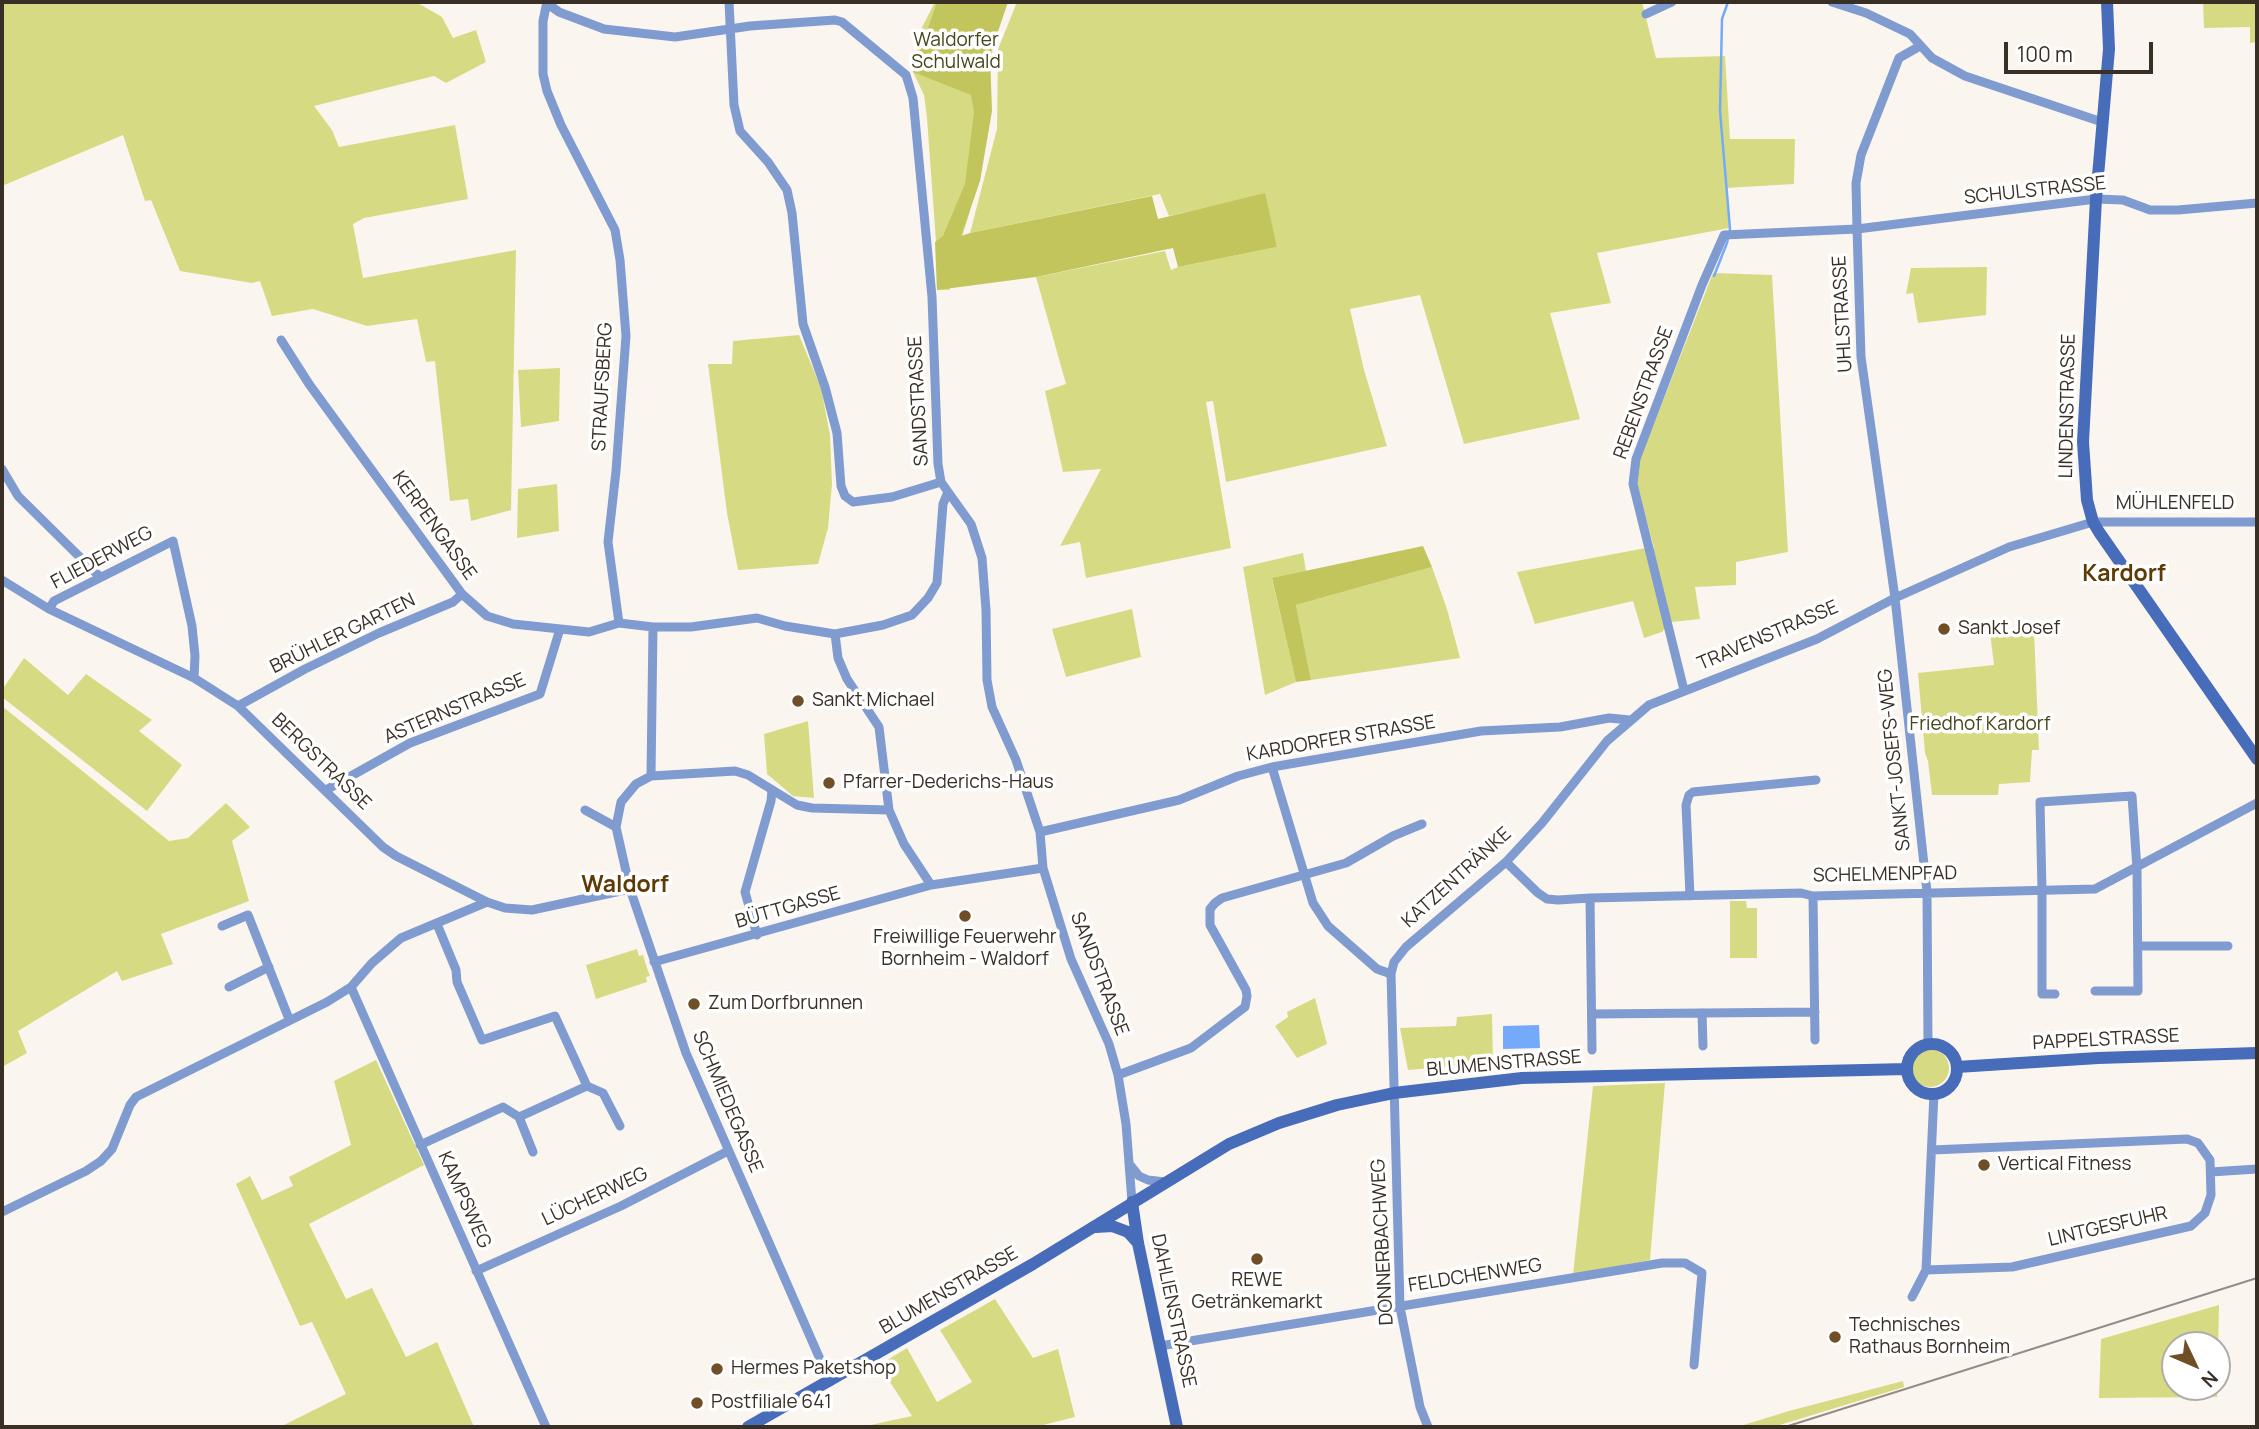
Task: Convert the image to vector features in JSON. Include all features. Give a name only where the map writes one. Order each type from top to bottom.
[{"type":"main road","name":"LINDENSTRASSE","points":[[2107,2],[2109,49],[2096,200],[2083,442],[2087,500],[2093,522],[2257,759]]},
{"type":"main road","points":[[1928,1044],[1939,1044],[1948,1049],[1957,1068],[1949,1087],[1934,1093],[1916,1088],[1907,1069],[1912,1053],[1928,1044]]},
{"type":"main road","name":"PAPPELSTRASSE","points":[[1957,1068],[2098,1058],[2257,1053]]},
{"type":"main road","name":"BLUMENSTRASSE","points":[[748,1427],[1094,1227],[1229,1144],[1252,1133],[1337,1105],[1394,1093],[1522,1078],[1907,1069]]},
{"type":"main road","name":"DAHLIENSTRASSE","points":[[1132,1202],[1138,1243],[1177,1427]]},
{"type":"main road","points":[[1094,1227],[1112,1226],[1128,1231],[1138,1243]]},
{"type":"street","points":[[729,2],[734,106],[740,131],[768,162],[787,190],[792,214],[803,324],[825,387],[837,433],[841,486],[845,496],[853,502],[892,497],[941,482]]},
{"type":"street","points":[[1646,14],[1672,2]]},
{"type":"street","points":[[1832,2],[1866,13],[1910,34],[1932,58],[1965,76],[2102,122]]},
{"type":"street","name":"SANDSTRASSE","points":[[547,3],[559,12],[609,30],[675,37],[750,26],[835,20],[842,22],[906,75],[913,98],[932,297],[938,464],[941,482],[971,524],[982,558],[987,680],[992,707],[1016,760],[1040,832],[1042,868],[1071,959],[1109,1044],[1118,1075],[1131,1166],[1132,1202]]},
{"type":"street","name":"STRAUFSBERG","points":[[547,3],[543,21],[542,74],[561,125],[614,230],[620,260],[626,336],[608,542],[619,624]]},
{"type":"street","name":"UHLSTRASSE","points":[[1895,598],[1861,357],[1856,184],[1861,155],[1899,58],[1920,46]]},
{"type":"street","name":"SCHULSTRASSE","points":[[1727,235],[1857,229],[2096,200],[2123,200],[2150,210],[2257,203]]},
{"type":"street","name":"REBENSTRASSE","points":[[1684,690],[1633,484],[1636,459],[1702,285],[1727,235]]},
{"type":"street","name":"KERPENGASSE","points":[[281,340],[309,384],[462,594],[487,616],[513,624],[589,632],[619,624],[691,627],[757,618],[785,626],[835,634],[883,625],[912,615],[928,598],[937,583],[943,504],[948,492]]},
{"type":"street","points":[[2,469],[18,496],[100,577]]},
{"type":"street","name":"MÜHLENFELD","points":[[2093,522],[2257,522]]},
{"type":"street","name":"TRAVENSTRASSE","points":[[1630,720],[1649,705],[1817,639],[1895,598],[2009,547],[2093,522]]},
{"type":"street","name":"FLIEDERWEG","points":[[49,609],[54,601],[173,541],[192,626],[194,678]]},
{"type":"street","name":"BERGSTRASSE","points":[[2,580],[49,609],[194,678],[239,706],[383,846],[396,856],[487,902],[505,908],[532,910],[630,889]]},
{"type":"street","name":"BRÜHLER GARTEN","points":[[239,706],[305,669],[379,633],[453,602],[462,594]]},
{"type":"street","name":"SANKT-JOSEFS-WEG","points":[[1895,598],[1927,892],[1928,1044]]},
{"type":"street","points":[[651,776],[653,627]]},
{"type":"street","name":"ASTERNSTRASSE","points":[[326,790],[410,743],[540,694],[560,629]]},
{"type":"street","points":[[835,634],[838,657],[848,679],[879,727],[888,810],[904,844],[931,885]]},
{"type":"street","name":"KARDORFER STRASSE","points":[[1040,832],[1179,800],[1238,776],[1272,767],[1489,730],[1560,727],[1609,718],[1630,720]]},
{"type":"street","name":"KATZENTRÄNKE","points":[[1391,974],[1394,962],[1406,947],[1506,862],[1542,823],[1607,741],[1630,720]]},
{"type":"street","points":[[1272,767],[1313,903],[1328,926],[1377,969],[1391,974],[1394,1093]]},
{"type":"street","points":[[585,810],[616,827],[621,802],[636,784],[651,776],[735,771],[748,775],[797,805],[812,808],[888,810]]},
{"type":"street","points":[[1690,896],[1686,805],[1689,795],[1693,792],[1816,779]]},
{"type":"street","points":[[757,935],[745,892],[772,790]]},
{"type":"street","points":[[2055,994],[2042,994],[2040,802],[2132,796],[2137,869],[2138,991],[2095,991]]},
{"type":"street","name":"SCHELMENPFAD","points":[[1506,862],[1547,899],[1558,900],[2095,889],[2257,803]]},
{"type":"street","points":[[1118,1075],[1191,1048],[1245,1007],[1247,996],[1210,925],[1210,909],[1222,898],[1346,863],[1393,835],[1422,824]]},
{"type":"street","name":"SCHMIEDEGASSE","points":[[616,827],[630,889],[686,1054],[830,1382]]},
{"type":"street","name":"BÜTTGASSE","points":[[654,962],[931,885],[1042,868]]},
{"type":"street","points":[[1813,896],[1815,1040]]},
{"type":"street","points":[[1590,898],[1592,1050]]},
{"type":"street","points":[[2,1212],[101,1161],[112,1149],[136,1097],[327,1002],[351,987],[372,963],[401,938],[487,902]]},
{"type":"street","points":[[222,926],[248,915],[289,1019]]},
{"type":"street","points":[[437,924],[456,970],[457,982],[482,1040],[555,1016],[587,1086],[603,1093],[620,1126]]},
{"type":"street","points":[[2138,946],[2228,946]]},
{"type":"street","points":[[229,987],[269,967]]},
{"type":"street","name":"KAMPSWEG","points":[[351,987],[546,1427]]},
{"type":"street","points":[[1592,1014],[1815,1012]]},
{"type":"street","points":[[1702,1013],[1703,1046]]},
{"type":"street","points":[[519,1117],[587,1086]]},
{"type":"street","name":"DONNERBACHWEG","points":[[1394,1093],[1400,1307],[1420,1407],[1428,1427]]},
{"type":"street","points":[[1912,1297],[1926,1270],[1934,1093]]},
{"type":"street","points":[[420,1145],[503,1107],[519,1117],[533,1152]]},
{"type":"street","points":[[1932,1150],[2187,1139],[2198,1143],[2204,1151],[2210,1160],[2211,1172],[2257,1169]]},
{"type":"street","name":"LÜCHERWEG","points":[[476,1271],[621,1206],[728,1151]]},
{"type":"street","points":[[1131,1166],[1139,1176],[1165,1182]]},
{"type":"street","name":"LINTGESFUHR","points":[[1926,1270],[2012,1267],[2191,1226],[2204,1213],[2208,1204],[2211,1195],[2211,1172]]},
{"type":"street","name":"FELDCHENWEG","points":[[1160,1346],[1662,1263],[1685,1263],[1702,1273],[1694,1365]]},
{"type":"green space","points":[[2,2],[416,2],[442,17],[453,38],[476,30],[486,62],[446,83],[434,76],[314,106],[332,130],[339,147],[455,125],[468,199],[364,218],[353,224],[363,278],[516,250],[511,510],[471,521],[468,499],[450,501],[435,361],[426,362],[417,319],[367,326],[313,309],[272,316],[260,281],[252,283],[180,271],[151,200],[145,201],[123,135],[2,186]]},
{"type":"green space","name":"Waldorfer Schulwald","points":[[935,2],[1008,2],[996,31],[990,64],[981,175],[962,237],[954,283],[949,290],[937,290],[927,118],[924,95],[913,72],[919,33]]},
{"type":"green space","name":"Waldorfer Schulwald","points":[[937,2],[1008,2],[990,55],[992,111],[980,181],[961,236],[1152,196],[1158,219],[1265,193],[1277,247],[1178,267],[1173,248],[1036,277],[937,290],[935,242],[943,236],[965,184],[974,112],[971,95],[913,72]]},
{"type":"green space","points":[[1017,2],[1642,2],[1656,58],[1725,56],[1730,139],[1795,139],[1794,184],[1726,188],[1729,228],[1597,253],[1611,303],[1550,313],[1580,419],[1464,444],[1420,295],[1350,309],[1364,370],[1387,446],[1226,482],[1213,401],[1206,402],[1231,548],[1086,578],[1080,542],[1060,546],[1101,469],[1063,472],[1045,391],[1066,384],[1036,277],[1165,251],[1171,270],[1277,247],[1264,194],[1169,216],[1160,194],[970,233],[997,129],[998,49]]},
{"type":"green space","points":[[2203,2],[2257,2],[2257,42],[2250,43],[2250,27],[2204,28]]},
{"type":"green space","points":[[1987,267],[1986,315],[1918,323],[1913,293],[1906,294],[1911,268]]},
{"type":"green space","points":[[1713,273],[1772,275],[1788,552],[1736,562],[1736,585],[1695,587],[1700,619],[1671,622],[1662,632],[1644,638],[1633,601],[1535,624],[1517,572],[1654,548],[1637,484],[1639,462]]},
{"type":"green space","points":[[799,335],[821,388],[830,435],[832,484],[828,528],[818,564],[738,570],[727,513],[708,364],[732,364],[733,341]]},
{"type":"green space","points":[[560,368],[559,421],[521,427],[518,370]]},
{"type":"green space","points":[[557,484],[559,531],[517,538],[518,489]]},
{"type":"green space","points":[[1423,546],[1432,567],[1296,605],[1311,680],[1296,682],[1272,578]]},
{"type":"green space","points":[[1303,553],[1306,571],[1272,579],[1296,682],[1265,695],[1243,567]]},
{"type":"green space","points":[[1432,567],[1460,658],[1311,680],[1296,605]]},
{"type":"green space","points":[[1132,609],[1141,657],[1066,677],[1052,629]]},
{"type":"green space","name":"Friedhof Kardorf","points":[[2034,631],[2039,750],[2032,750],[2030,782],[1999,784],[1998,795],[1932,795],[1925,753],[1918,673],[1994,665],[1990,632]]},
{"type":"green space","points":[[24,658],[68,695],[86,674],[152,720],[139,731],[182,765],[147,811],[2,697],[2,690]]},
{"type":"green space","points":[[2,706],[169,841],[188,838],[226,803],[250,827],[232,841],[249,901],[161,934],[173,964],[122,981],[117,971],[18,1031],[27,1053],[2,1067]]},
{"type":"green space","points":[[808,721],[814,798],[793,796],[767,774],[764,734]]},
{"type":"green space","points":[[1730,901],[1746,901],[1747,908],[1757,908],[1757,958],[1730,958]]},
{"type":"green space","points":[[637,949],[639,956],[643,955],[650,976],[646,977],[647,982],[596,999],[586,965]]},
{"type":"green space","points":[[1315,998],[1327,1044],[1297,1058],[1275,1026],[1288,1017],[1287,1012]]},
{"type":"green space","points":[[1492,1014],[1493,1063],[1408,1070],[1400,1028],[1456,1026],[1457,1017]]},
{"type":"green space","points":[[1930,1049],[1943,1055],[1949,1068],[1943,1081],[1930,1087],[1917,1081],[1911,1068],[1917,1055]]},
{"type":"green space","points":[[376,1060],[424,1165],[309,1224],[346,1299],[372,1288],[406,1357],[437,1342],[474,1427],[280,1427],[346,1394],[312,1322],[300,1326],[236,1184],[250,1176],[262,1200],[293,1186],[289,1177],[351,1145],[334,1081]]},
{"type":"green space","points":[[1665,1083],[1650,1260],[1573,1275],[1593,1086]]},
{"type":"green space","points":[[995,1299],[1033,1358],[1058,1349],[1075,1417],[1035,1427],[861,1427],[912,1416],[879,1365],[907,1348],[937,1402],[972,1382],[940,1330]]},
{"type":"green space","points":[[2219,1305],[2218,1331],[2161,1331],[2161,1397],[2099,1398],[2101,1339]]},
{"type":"green space","points":[[1903,1381],[1904,1387],[1773,1427],[1737,1427],[1789,1411]]},
{"type":"water","points":[[1539,1025],[1540,1048],[1503,1049],[1503,1026]]},
{"type":"waterway","points":[[1714,276],[1730,229],[1720,111],[1722,19],[1728,2]]},
{"type":"tram line","points":[[1785,1427],[2257,1278]]},
{"type":"place","name":"Sankt Josef","points":[[1944,629]]},
{"type":"place","name":"Sankt Michael","points":[[798,701]]},
{"type":"place","name":"Pfarrer-Dederichs-Haus","points":[[829,783]]},
{"type":"place","name":"Freiwillige Feuerwehr Bornheim - Waldorf","points":[[965,916]]},
{"type":"place","name":"Zum Dorfbrunnen","points":[[694,1004]]},
{"type":"place","name":"Vertical Fitness","points":[[1984,1165]]},
{"type":"place","name":"REWE Getränkemarkt","points":[[1257,1259]]},
{"type":"place","name":"Technisches Rathaus Bornheim","points":[[1835,1337]]},
{"type":"place","name":"Hermes Paketshop","points":[[717,1369]]},
{"type":"place","name":"Postfiliale 641","points":[[697,1403]]},
{"type":"district","name":"Kardorf","points":[[2124,575]]},
{"type":"district","name":"Waldorf","points":[[625,886]]}]
